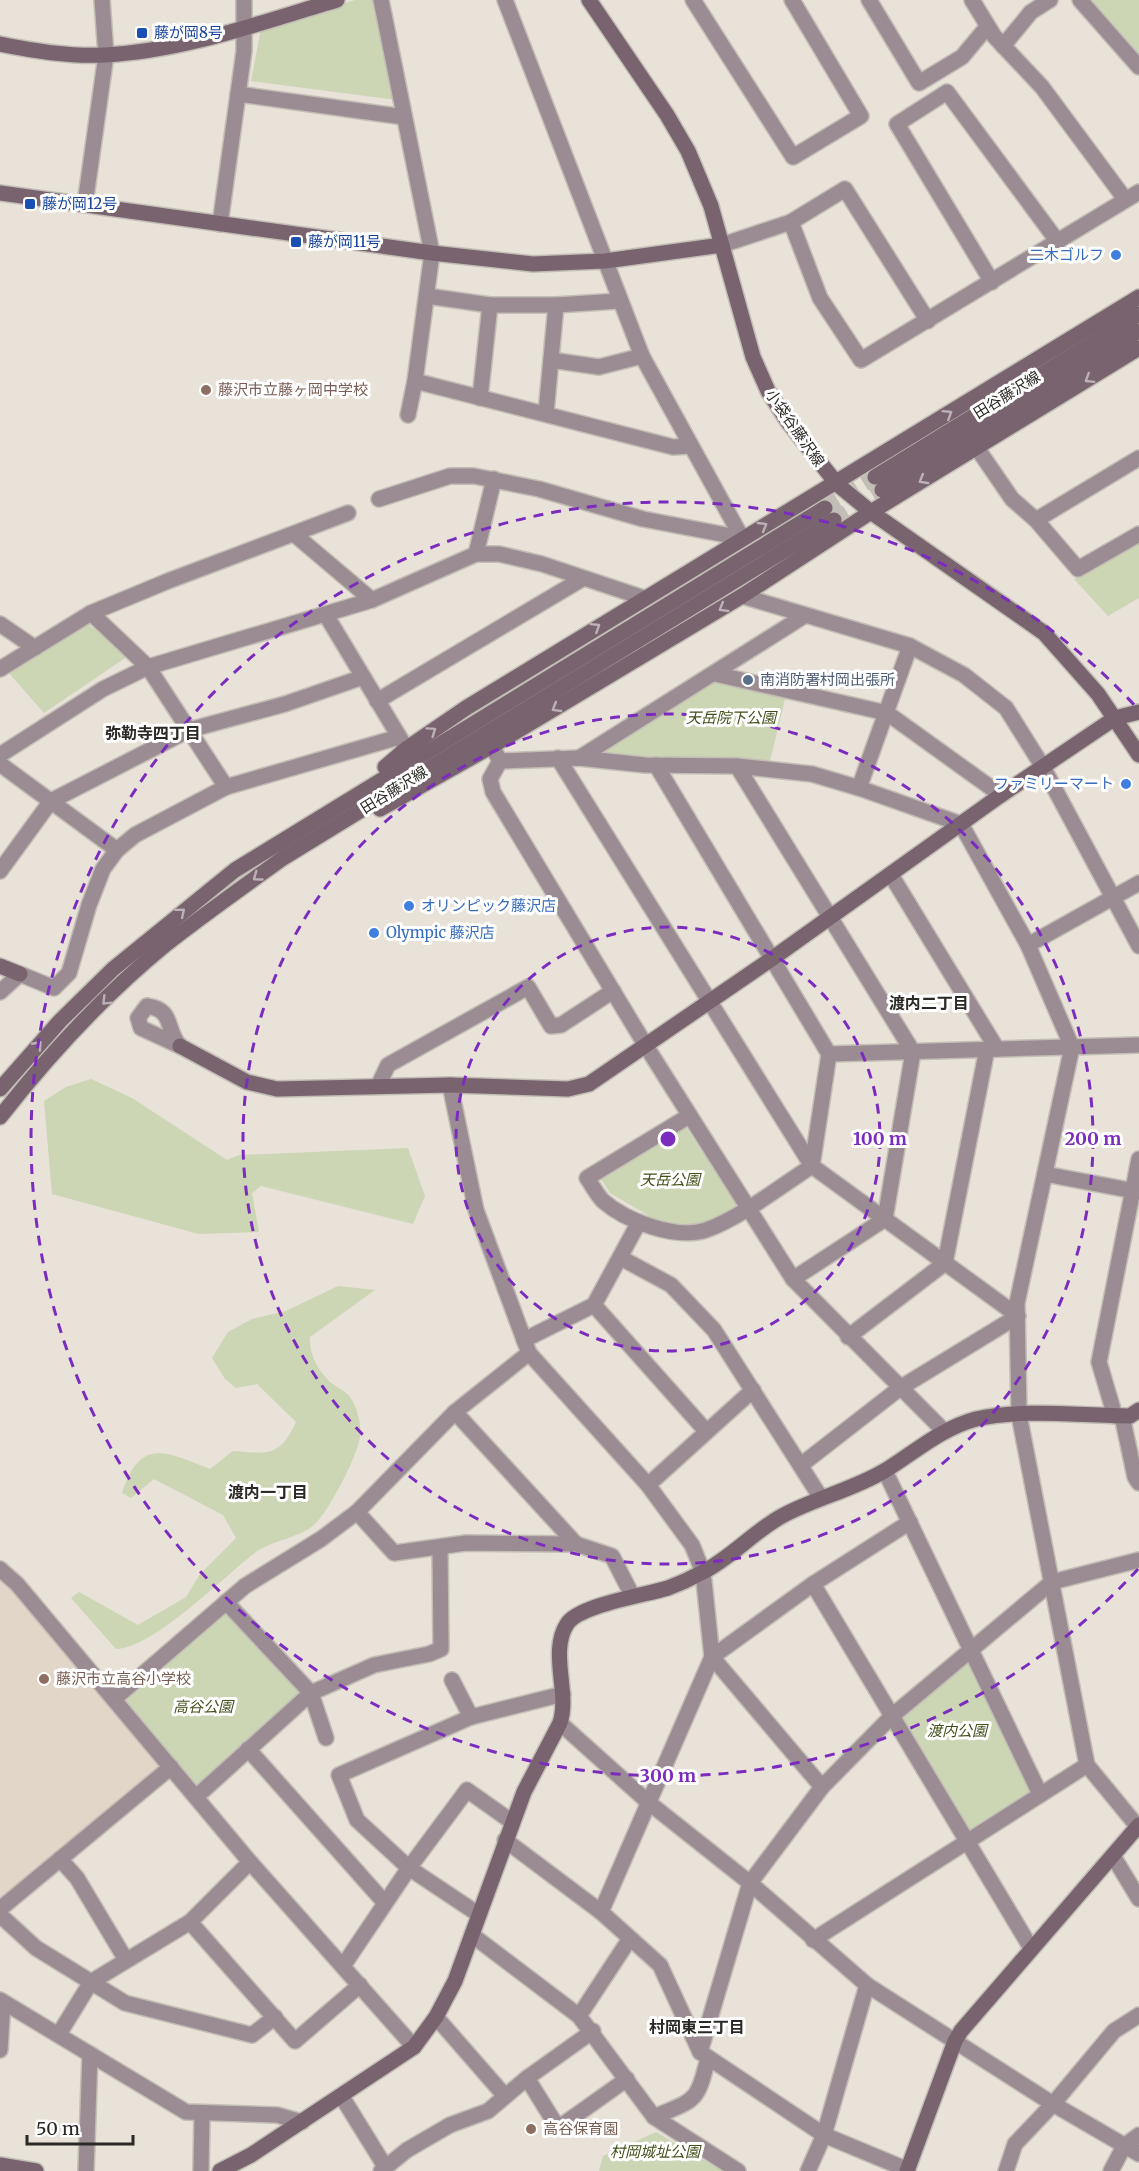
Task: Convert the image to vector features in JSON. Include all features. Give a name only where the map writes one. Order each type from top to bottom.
[{"type":"main road","points":[[0,44],[60,54],[106,55],[183,43],[337,0]]},
{"type":"main road","name":"小袋谷藤沢線","points":[[589,0],[667,115],[688,151],[705,191],[722,245],[743,328],[768,391],[794,431],[837,484],[871,512],[1044,633],[1116,718],[1139,755]]},
{"type":"main road","points":[[0,193],[432,253],[533,264],[605,261],[722,245]]},
{"type":"main road","points":[[354,795],[402,743],[466,708],[742,538],[837,484],[1139,297]]},
{"type":"main road","name":"田谷藤沢線","points":[[1139,314],[878,484],[1139,331]]},
{"type":"main road","points":[[283,858],[401,798],[492,746],[742,596],[871,512],[1139,348]]},
{"type":"main road","name":"田谷藤沢線","points":[[0,1089],[60,1021],[138,948],[235,870],[354,795],[830,514],[283,858],[163,947],[74,1033],[0,1117]]},
{"type":"main road","points":[[180,1046],[247,1082],[277,1089],[450,1085],[568,1089],[589,1084],[773,958],[1001,795],[1116,718],[1139,712]]},
{"type":"main road","points":[[0,966],[20,974]]},
{"type":"main road","points":[[220,2171],[251,2155],[342,2097],[414,2047],[436,2017],[454,1981],[472,1935],[524,1792],[560,1722],[564,1710],[561,1653],[567,1624],[575,1616],[632,1595],[667,1588],[703,1572],[781,1516],[885,1471],[944,1431],[977,1419],[1019,1415],[1130,1416],[1139,1410]]},
{"type":"main road","points":[[908,2171],[955,2041],[970,2018],[1138,1826]]},
{"type":"main road","points":[[0,2165],[36,2171]]},
{"type":"street","points":[[85,204],[106,55],[102,0]]},
{"type":"street","points":[[220,224],[238,94],[245,27],[244,0]]},
{"type":"street","points":[[381,0],[432,253],[415,381],[408,415]]},
{"type":"street","points":[[505,0],[642,356],[742,538]]},
{"type":"street","points":[[693,0],[793,157],[861,116],[792,0]]},
{"type":"street","points":[[868,0],[919,84],[962,57],[987,27]]},
{"type":"street","points":[[972,0],[987,27],[1042,87],[1125,199]]},
{"type":"street","points":[[1003,46],[1031,12],[1050,0]]},
{"type":"street","points":[[1080,0],[1139,67]]},
{"type":"street","points":[[992,282],[897,124],[947,92],[1058,242]]},
{"type":"street","points":[[238,94],[404,117]]},
{"type":"street","points":[[722,245],[791,222],[845,189],[928,321]]},
{"type":"street","points":[[791,222],[820,298],[861,360],[1139,192]]},
{"type":"street","points":[[427,296],[490,305],[556,305],[619,301]]},
{"type":"street","points":[[480,398],[490,305]]},
{"type":"street","points":[[546,413],[556,305]]},
{"type":"street","points":[[551,360],[599,367],[642,356]]},
{"type":"street","points":[[415,381],[674,447],[690,446]]},
{"type":"street","points":[[977,448],[1012,499],[1036,520],[1077,569],[1139,534]]},
{"type":"street","points":[[1036,520],[1139,458]]},
{"type":"street","points":[[379,500],[450,476],[494,479],[643,519],[742,538]]},
{"type":"street","points":[[476,554],[494,479]]},
{"type":"street","points":[[0,669],[91,613],[168,581],[348,513]]},
{"type":"street","points":[[294,534],[372,600]]},
{"type":"street","points":[[0,755],[103,689],[148,667],[372,600],[476,554],[499,554],[542,564],[644,598]]},
{"type":"street","points":[[377,701],[582,579]]},
{"type":"street","points":[[742,596],[910,646],[964,675],[1006,708],[1043,767],[1139,946]]},
{"type":"street","points":[[91,613],[148,667],[226,787]]},
{"type":"street","points":[[0,992],[20,974],[54,988],[69,973],[89,905],[103,870],[117,850],[152,824],[226,787],[402,743],[326,615]]},
{"type":"street","points":[[579,758],[804,616]]},
{"type":"street","points":[[0,624],[35,648]]},
{"type":"street","points":[[859,788],[910,646]]},
{"type":"street","points":[[715,674],[887,713],[1001,795]]},
{"type":"street","points":[[0,871],[51,801],[189,730],[285,704],[363,677]]},
{"type":"street","points":[[492,746],[500,761]]},
{"type":"street","points":[[558,758],[812,1166],[1018,1316]]},
{"type":"street","points":[[500,761],[579,758],[656,765],[737,766],[812,774],[961,824],[1029,945],[1072,1047],[1017,1303],[1019,1415],[1087,1765],[1138,1826]]},
{"type":"street","points":[[500,761],[489,779],[493,792],[689,1116],[793,1279],[848,1337],[944,1431]]},
{"type":"street","points":[[0,764],[117,850]]},
{"type":"street","points":[[656,765],[830,1054],[812,1166],[747,1208],[705,1230],[680,1234],[639,1222],[603,1200],[587,1178],[689,1116]]},
{"type":"street","points":[[737,766],[913,1052],[885,1219],[793,1279]]},
{"type":"street","points":[[848,1337],[945,1263],[992,1049],[891,875]]},
{"type":"street","points":[[1029,945],[1139,883]]},
{"type":"street","points":[[378,1086],[388,1065],[528,987],[550,1026],[561,1025],[613,991]]},
{"type":"street","points":[[830,1054],[1139,1045]]},
{"type":"street","points":[[450,1085],[476,1210],[526,1347],[648,1485],[692,1545],[703,1572],[712,1657],[601,1912]]},
{"type":"street","points":[[1139,1159],[1136,1191],[1099,1362],[1118,1416],[1135,1476],[1139,1482]]},
{"type":"street","points":[[1045,1174],[1136,1191]]},
{"type":"street","points":[[114,1699],[245,1586],[321,1539],[357,1512],[455,1412],[526,1347],[594,1305],[639,1222]]},
{"type":"street","points":[[621,1258],[671,1285],[694,1306],[714,1330],[821,1498]]},
{"type":"street","points":[[594,1305],[706,1431]]},
{"type":"street","points":[[801,1465],[900,1388],[1018,1316]]},
{"type":"street","points":[[648,1485],[753,1390]]},
{"type":"street","points":[[455,1412],[576,1544]]},
{"type":"street","points":[[885,1471],[972,1648],[1040,1794]]},
{"type":"street","points":[[357,1512],[394,1553],[466,1543],[576,1544],[612,1556],[632,1595]]},
{"type":"street","points":[[712,1657],[813,1584],[910,1522]]},
{"type":"street","points":[[196,1797],[311,1693],[374,1665],[441,1650],[440,1547]]},
{"type":"street","points":[[654,2117],[693,2100],[700,2091],[704,2055],[750,1883],[822,1787],[892,1716],[1052,1582],[1139,1560]]},
{"type":"street","points":[[0,1569],[17,1584],[250,1862],[414,2047]]},
{"type":"street","points":[[813,1584],[965,1842],[1031,1948]]},
{"type":"street","points":[[226,1602],[311,1693],[326,1738]]},
{"type":"street","points":[[712,1657],[822,1787]]},
{"type":"street","points":[[452,1680],[471,1717]]},
{"type":"street","points":[[478,1914],[409,1868],[357,1820],[339,1775],[471,1717],[563,1694]]},
{"type":"street","points":[[560,1722],[648,1802],[750,1883],[867,1985],[1053,2104],[1139,2154]]},
{"type":"street","points":[[248,1749],[385,1903]]},
{"type":"street","points":[[813,1940],[1087,1765]]},
{"type":"street","points":[[0,1909],[171,1767]]},
{"type":"street","points":[[343,1966],[409,1868],[467,1790],[512,1822]]},
{"type":"street","points":[[505,1840],[601,1912],[629,1940],[660,1965],[704,2055],[824,2135],[908,2171]]},
{"type":"street","points":[[1113,1856],[1139,1899]]},
{"type":"street","points":[[60,1859],[77,1878],[126,1960]]},
{"type":"street","points":[[59,2034],[91,1982],[190,1922],[250,1862]]},
{"type":"street","points":[[0,1915],[36,1948],[133,2005],[252,2035],[275,2017]]},
{"type":"street","points":[[190,1922],[295,2041],[360,1985]]},
{"type":"street","points":[[472,1935],[579,2016],[593,2031],[654,2117],[738,2171]]},
{"type":"street","points":[[579,2016],[629,1940]]},
{"type":"street","points":[[808,2171],[824,2135],[867,1985]]},
{"type":"street","points":[[0,2050],[2,2001],[186,2112],[277,2115],[302,2122]]},
{"type":"street","points":[[1006,2171],[1015,2144],[1053,2104],[1114,2031],[1139,2015]]},
{"type":"street","points":[[436,2017],[506,2096]]},
{"type":"street","points":[[342,2097],[384,2169],[407,2150],[450,2125],[488,2111],[527,2078],[593,2031]]},
{"type":"street","points":[[86,2171],[90,2054]]},
{"type":"street","points":[[527,2078],[558,2128],[627,2079]]},
{"type":"street","points":[[201,2171],[202,2113]]},
{"type":"street","points":[[1111,2171],[1124,2146],[1139,2135]]},
{"type":"shaded area","name":"藤沢市立高谷小学校","points":[[0,1578],[14,1589],[161,1768],[0,1900]]},
{"type":"green space","points":[[355,0],[374,0],[397,100],[251,81],[261,29]]},
{"type":"green space","points":[[1090,0],[1139,0],[1139,56]]},
{"type":"green space","points":[[1139,541],[1139,598],[1108,616],[1074,579]]},
{"type":"green space","points":[[88,624],[128,656],[44,713],[8,672]]},
{"type":"green space","name":"天岳院下公園","points":[[725,673],[787,691],[769,765],[735,758],[593,758]]},
{"type":"green space","points":[[91,1079],[132,1098],[227,1160],[239,1155],[408,1148],[425,1196],[413,1224],[261,1186],[252,1193],[259,1232],[199,1234],[52,1194],[44,1101],[66,1087]]},
{"type":"green space","name":"天岳公園","points":[[683,1123],[737,1206],[702,1224],[680,1227],[661,1223],[610,1193],[598,1174]]},
{"type":"green space","points":[[338,1286],[375,1290],[310,1337],[312,1355],[317,1366],[329,1381],[353,1401],[360,1427],[360,1437],[354,1457],[327,1508],[308,1529],[256,1552],[169,1624],[132,1646],[116,1649],[71,1598],[79,1592],[138,1625],[186,1597],[200,1574],[236,1538],[223,1515],[154,1479],[131,1498],[122,1493],[129,1475],[137,1463],[146,1456],[157,1453],[168,1454],[210,1469],[233,1451],[255,1453],[272,1451],[284,1442],[296,1422],[257,1384],[236,1388],[225,1379],[212,1358],[228,1332],[252,1319],[286,1311]]},
{"type":"green space","name":"高谷公園","points":[[223,1613],[230,1613],[298,1689],[298,1696],[201,1786],[193,1788],[126,1703],[127,1697]]},
{"type":"green space","name":"渡内公園","points":[[969,1659],[1032,1792],[967,1833],[900,1718]]},
{"type":"green space","name":"村岡城址公園","points":[[656,2132],[722,2171],[599,2171],[603,2156]]},
{"type":"tunnel","points":[[825,508],[875,477]]},
{"type":"tunnel","points":[[834,520],[882,490]]},
{"type":"place","name":"藤が岡8号","points":[[142,33]]},
{"type":"place","name":"藤が岡12号","points":[[30,204]]},
{"type":"place","name":"藤が岡11号","points":[[296,242]]},
{"type":"place","name":"二木ゴルフ","points":[[1116,255]]},
{"type":"place","name":"藤沢市立藤ヶ岡中学校","points":[[206,390]]},
{"type":"place","name":"南消防署村岡出張所","points":[[748,680]]},
{"type":"place","name":"ファミリーマート","points":[[1126,784]]},
{"type":"place","name":"オリンピック藤沢店","points":[[409,906]]},
{"type":"place","name":"Olympic 藤沢店","points":[[374,933]]},
{"type":"place","name":"藤沢市立高谷小学校","points":[[44,1679]]},
{"type":"place","name":"高谷保育園","points":[[531,2129]]},
{"type":"district","name":"弥勒寺四丁目","points":[[153,733]]},
{"type":"district","name":"渡内二丁目","points":[[929,1003]]},
{"type":"district","name":"渡内一丁目","points":[[268,1492]]},
{"type":"district","name":"村岡東三丁目","points":[[697,2027]]}]
